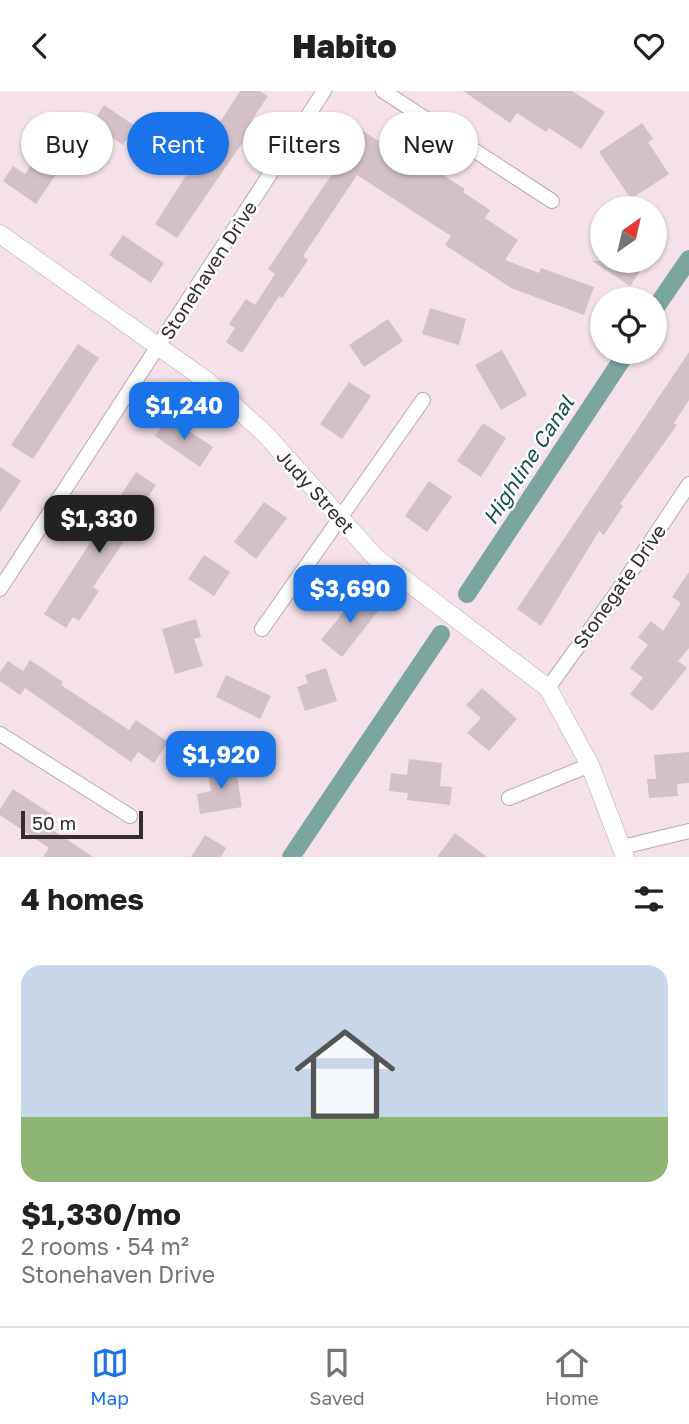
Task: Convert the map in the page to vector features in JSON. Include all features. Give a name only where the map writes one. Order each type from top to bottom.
[{"type":"street","name":"Stonehaven Drive","points":[[0,589],[324,91]]},
{"type":"street","points":[[383,91],[552,201]]},
{"type":"street","name":"Judy Street","points":[[0,234],[207,381],[266,435],[376,558],[548,688],[590,765],[623,852]]},
{"type":"street","points":[[262,629],[423,400]]},
{"type":"street","name":"Stonegate Drive","points":[[548,688],[687,490]]},
{"type":"street","points":[[0,734],[130,816]]},
{"type":"street","points":[[509,798],[590,765]]},
{"type":"street","points":[[623,852],[689,831]]},
{"type":"building","points":[[240,91],[260,91],[268,96],[257,112],[243,112],[243,142],[229,162],[229,112],[227,112]]},
{"type":"building","points":[[463,91],[572,91],[605,112],[581,149],[549,128],[546,132],[517,113],[510,123]]},
{"type":"building","points":[[104,105],[127,121],[127,139],[123,145],[113,138],[113,112],[100,112]]},
{"type":"building","points":[[642,123],[653,139],[648,142],[669,174],[636,196],[629,196],[599,152]]},
{"type":"building","points":[[365,132],[379,141],[379,175],[443,175],[490,210],[485,218],[518,240],[505,260],[539,273],[541,268],[594,287],[590,287],[590,298],[584,315],[511,288],[445,245],[451,236],[357,175],[365,175]]},
{"type":"building","points":[[13,166],[21,171],[21,175],[56,175],[36,204],[3,181]]},
{"type":"building","points":[[186,175],[220,175],[177,238],[155,224]]},
{"type":"building","points":[[331,175],[357,175],[303,256],[308,260],[282,298],[279,296],[242,353],[226,342],[235,328],[229,324],[246,299],[255,305],[275,274],[268,269]]},
{"type":"building","points":[[123,235],[164,263],[151,283],[109,255]]},
{"type":"building","points":[[610,273],[639,273],[630,286]]},
{"type":"building","points":[[430,308],[466,319],[459,345],[422,334]]},
{"type":"building","points":[[388,319],[403,341],[364,367],[349,345]]},
{"type":"building","points":[[78,344],[99,358],[33,459],[11,445]]},
{"type":"building","points":[[502,350],[527,395],[501,410],[475,365]]},
{"type":"building","points":[[689,352],[689,400],[674,423],[677,425],[620,504],[623,506],[604,535],[599,531],[541,626],[517,609]]},
{"type":"building","points":[[349,382],[371,396],[342,439],[320,424]]},
{"type":"building","points":[[168,417],[213,447],[200,467],[155,436]]},
{"type":"building","points":[[483,423],[506,438],[481,477],[457,461]]},
{"type":"building","points":[[0,467],[21,481],[0,512]]},
{"type":"building","points":[[136,472],[156,485],[123,534],[127,537],[93,587],[99,591],[79,621],[73,617],[66,628],[44,614]]},
{"type":"building","points":[[429,481],[452,497],[427,532],[405,516]]},
{"type":"building","points":[[264,502],[287,518],[256,559],[234,542]]},
{"type":"building","points":[[204,555],[230,572],[214,596],[188,579]]},
{"type":"building","points":[[689,572],[689,648],[678,661],[687,668],[652,711],[630,694],[643,678],[630,668],[648,645],[638,637],[651,621],[663,631],[681,603],[672,597]]},
{"type":"building","points":[[358,594],[379,610],[342,657],[321,640]]},
{"type":"building","points":[[196,619],[201,637],[194,639],[203,666],[175,674],[162,629]]},
{"type":"building","points":[[30,660],[63,682],[61,685],[129,730],[136,720],[168,742],[154,763],[138,752],[131,762],[25,688],[20,695],[0,681],[0,672],[8,661],[23,671]]},
{"type":"building","points":[[326,668],[337,701],[305,711],[297,687],[308,683],[305,675]]},
{"type":"building","points":[[226,675],[271,696],[260,719],[216,697]]},
{"type":"building","points":[[482,688],[517,719],[489,751],[467,733],[481,718],[466,705]]},
{"type":"building","points":[[689,752],[689,783],[677,784],[678,796],[649,798],[647,779],[656,779],[654,755]]},
{"type":"building","points":[[409,759],[442,763],[440,786],[452,787],[450,805],[407,800],[408,793],[389,791],[391,773],[407,775]]},
{"type":"building","points":[[235,765],[242,807],[200,814],[197,794],[211,791],[207,769]]},
{"type":"building","points":[[13,789],[51,814],[45,825],[93,857],[43,857],[49,848],[0,815],[0,809]]},
{"type":"building","points":[[455,833],[487,857],[437,857]]},
{"type":"building","points":[[205,835],[226,848],[221,857],[191,857]]},
{"type":"waterway","name":"Highline Canal","points":[[667,291],[689,259]]},
{"type":"waterway","name":"Highline Canal","points":[[467,594],[619,364]]},
{"type":"waterway","points":[[291,857],[441,634]]}]
